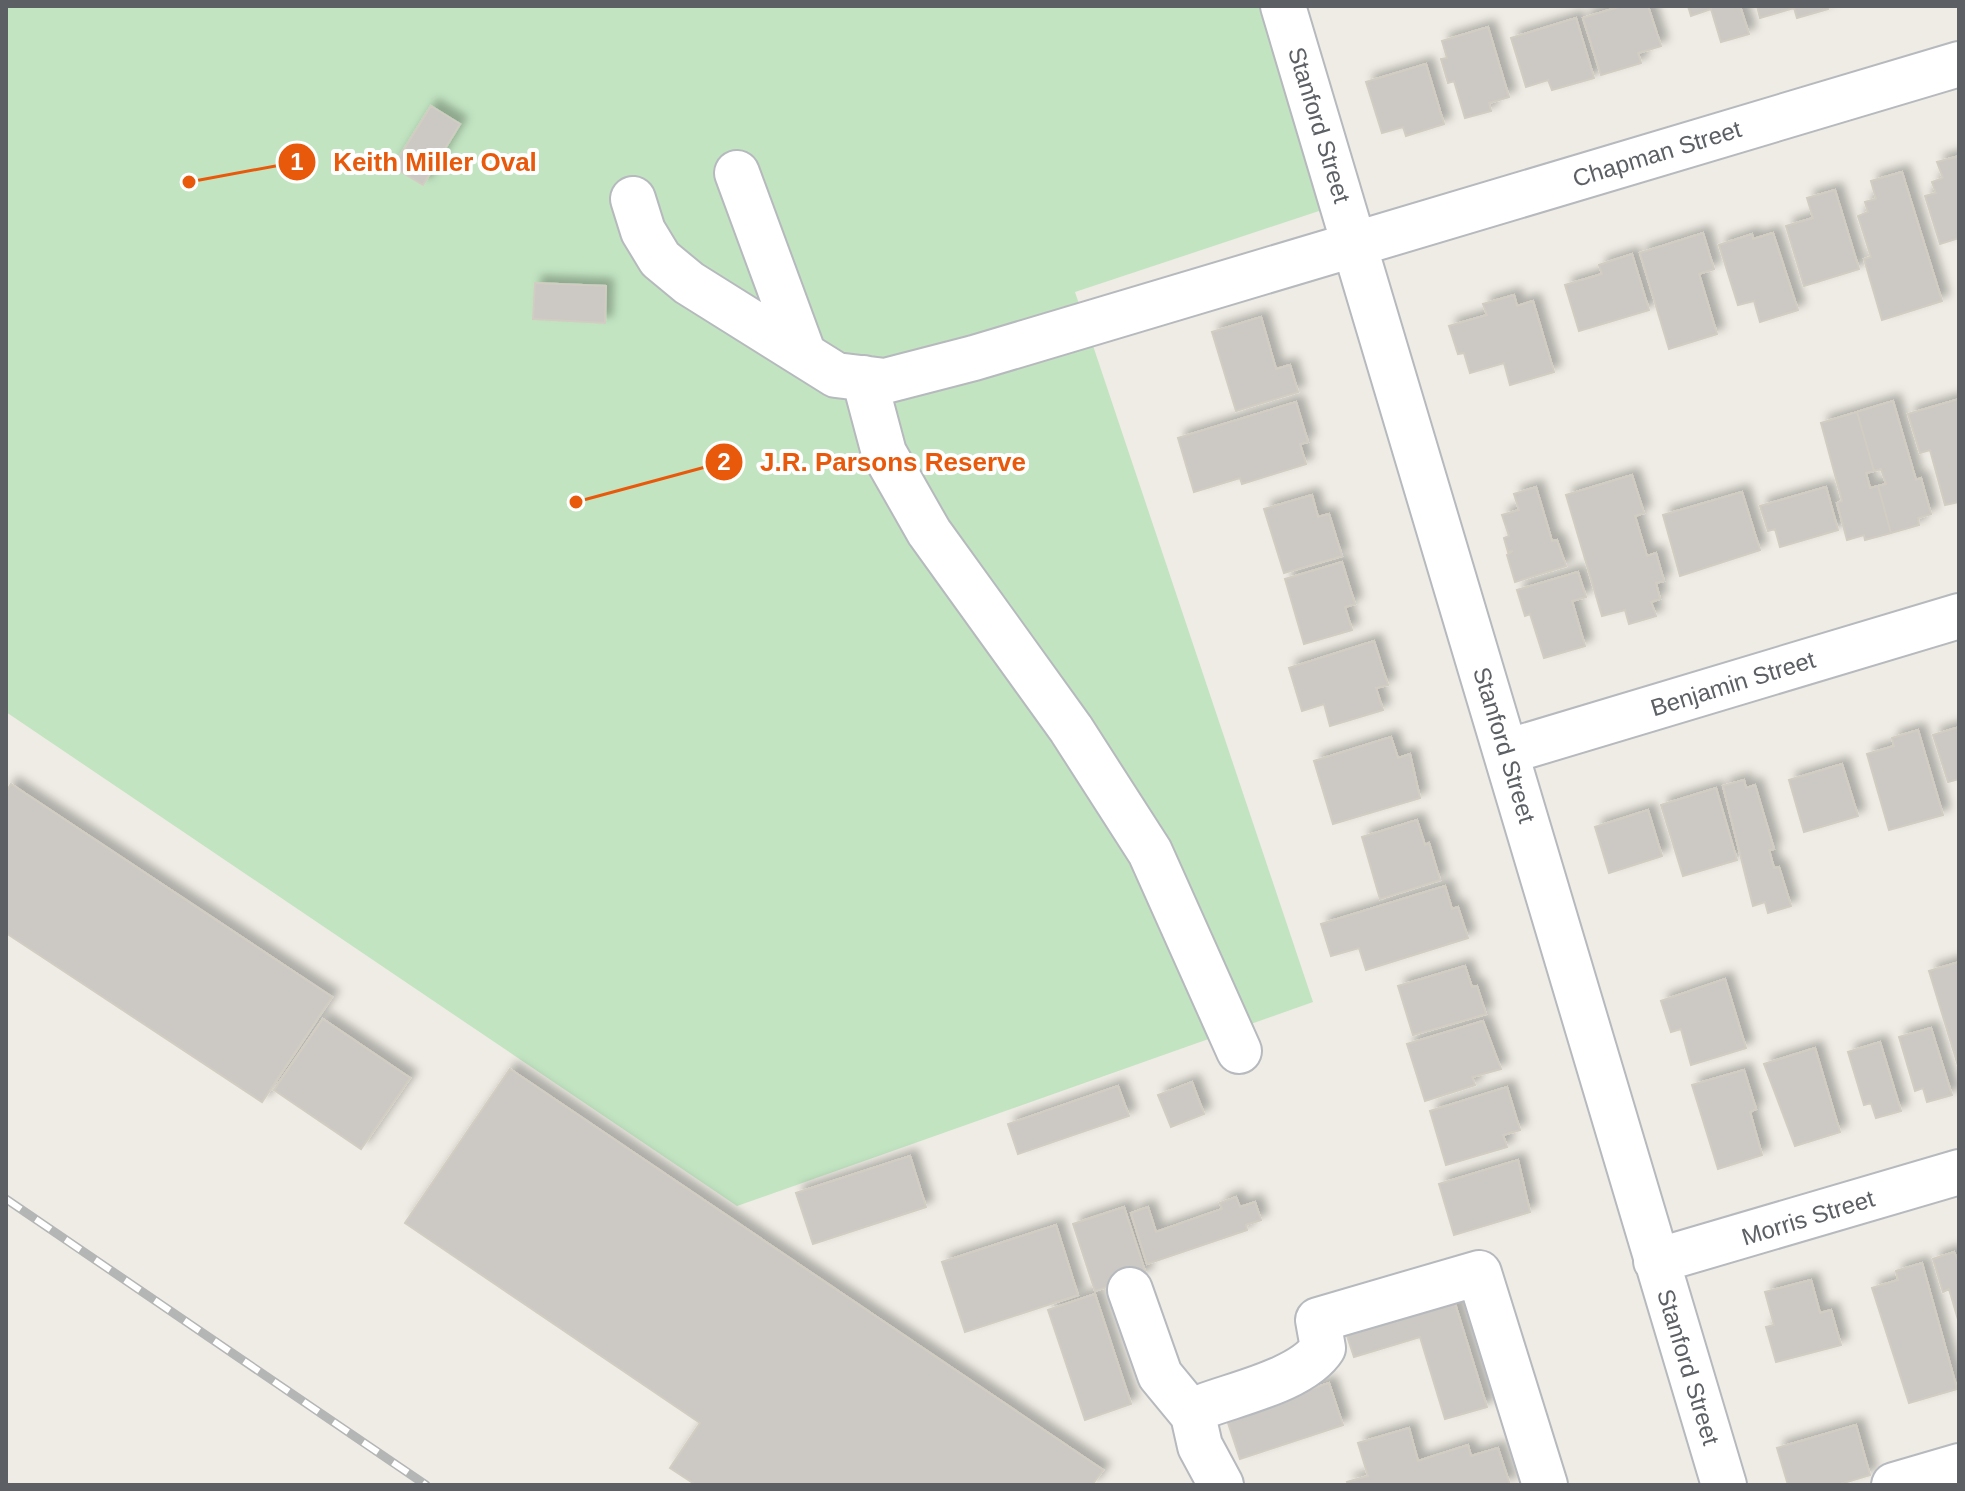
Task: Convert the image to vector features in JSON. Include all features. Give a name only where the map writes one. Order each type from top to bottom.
[{"type":"street","name":"Stanford Street","points":[[1283,6],[1724,1485]]},
{"type":"street","name":"Chapman Street","points":[[633,199],[643,231],[660,259],[705,293],[836,375],[885,381],[958,362],[1959,64]]},
{"type":"street","points":[[737,173],[804,355]]},
{"type":"street","points":[[705,293],[766,252]]},
{"type":"street","points":[[864,378],[884,453],[929,532],[1071,729],[1150,852],[1239,1051]]},
{"type":"street","name":"Benjamin Street","points":[[1506,752],[1959,616]]},
{"type":"street","name":"Morris Street","points":[[1656,1261],[1959,1172]]},
{"type":"street","points":[[1193,1415],[1204,1406],[1294,1372],[1314,1361],[1323,1348],[1318,1320],[1479,1273],[1545,1485]]},
{"type":"street","points":[[1130,1290],[1160,1375],[1178,1401],[1193,1415],[1200,1446],[1221,1485]]},
{"type":"street","points":[[1894,1485],[1959,1466]]},
{"type":"green space","points":[[6,6],[1261,6],[1322,210],[1075,292],[1313,1002],[737,1206],[6,712]]},
{"type":"building","points":[[1622,6],[1648,6],[1661,46],[1638,53],[1641,63],[1601,75],[1583,18]]},
{"type":"building","points":[[1688,6],[1740,6],[1749,34],[1721,42],[1711,9],[1691,16]]},
{"type":"building","points":[[1757,6],[1827,6],[1828,9],[1797,18],[1794,8],[1760,18]]},
{"type":"building","points":[[1576,18],[1594,78],[1552,90],[1548,80],[1526,87],[1511,38]]},
{"type":"building","points":[[1488,27],[1509,97],[1489,103],[1491,111],[1465,118],[1454,81],[1448,83],[1441,59],[1447,58],[1442,41]]},
{"type":"building","points":[[1426,64],[1444,124],[1406,136],[1403,127],[1382,133],[1366,82]]},
{"type":"building","points":[[431,106],[460,124],[423,185],[393,167]]},
{"type":"building","points":[[1959,156],[1959,238],[1940,244],[1925,196],[1936,193],[1932,182],[1943,178],[1937,162]]},
{"type":"building","points":[[1902,172],[1942,301],[1882,320],[1864,259],[1871,257],[1858,216],[1868,212],[1865,202],[1876,199],[1871,181]]},
{"type":"building","points":[[1835,190],[1859,269],[1804,286],[1786,226],[1813,218],[1807,198]]},
{"type":"building","points":[[1703,233],[1714,269],[1699,274],[1717,334],[1669,349],[1640,253]]},
{"type":"building","points":[[1773,233],[1798,310],[1760,322],[1754,301],[1738,305],[1719,245],[1752,234],[1753,239]]},
{"type":"building","points":[[1632,254],[1649,310],[1579,331],[1565,285],[1602,274],[1599,265]]},
{"type":"building","points":[[535,283],[606,286],[605,323],[533,319]]},
{"type":"building","points":[[1514,295],[1517,306],[1533,301],[1554,372],[1510,385],[1504,363],[1470,373],[1464,353],[1458,354],[1449,326],[1487,315],[1483,304]]},
{"type":"building","points":[[1261,317],[1276,369],[1290,365],[1298,392],[1236,411],[1212,332]]},
{"type":"building","points":[[1959,399],[1959,502],[1945,505],[1930,450],[1920,453],[1908,414]]},
{"type":"building","points":[[1893,401],[1916,480],[1921,478],[1931,514],[1918,518],[1919,525],[1891,533],[1878,486],[1886,484],[1881,469],[1874,471],[1857,412]]},
{"type":"building","points":[[1296,402],[1308,442],[1300,444],[1306,464],[1242,484],[1240,478],[1194,492],[1178,438]]},
{"type":"building","points":[[1857,412],[1874,471],[1866,473],[1870,488],[1878,486],[1891,533],[1865,540],[1864,535],[1847,540],[1837,503],[1842,501],[1821,423]]},
{"type":"building","points":[[1632,475],[1644,513],[1635,516],[1647,556],[1656,553],[1664,581],[1656,583],[1660,599],[1651,602],[1656,616],[1629,624],[1625,610],[1602,616],[1566,495]]},
{"type":"building","points":[[1536,487],[1552,541],[1557,540],[1566,566],[1515,582],[1507,555],[1513,551],[1508,552],[1504,538],[1509,536],[1502,515],[1519,510],[1514,494]]},
{"type":"building","points":[[1826,487],[1838,530],[1780,547],[1775,529],[1768,531],[1760,506]]},
{"type":"building","points":[[1742,492],[1760,550],[1680,576],[1663,515]]},
{"type":"building","points":[[1312,495],[1318,517],[1329,514],[1342,556],[1284,573],[1264,509]]},
{"type":"building","points":[[1342,562],[1355,604],[1345,607],[1352,630],[1304,644],[1285,579]]},
{"type":"building","points":[[1578,572],[1586,597],[1572,601],[1585,646],[1544,658],[1530,614],[1525,616],[1517,590]]},
{"type":"building","points":[[1374,641],[1388,685],[1376,688],[1383,710],[1330,726],[1324,704],[1302,711],[1289,668]]},
{"type":"building","points":[[1959,727],[1959,779],[1948,782],[1933,735]]},
{"type":"building","points":[[1918,730],[1943,815],[1889,830],[1867,754],[1894,746],[1892,738]]},
{"type":"building","points":[[1391,737],[1398,758],[1410,754],[1420,798],[1333,824],[1314,761]]},
{"type":"building","points":[[1842,764],[1858,816],[1804,832],[1789,780]]},
{"type":"building","points":[[1744,780],[1746,788],[1755,785],[1774,849],[1769,850],[1774,868],[1779,867],[1791,906],[1768,913],[1765,902],[1753,906],[1723,786]]},
{"type":"building","points":[[11,784],[332,997],[262,1102],[6,933],[6,792]]},
{"type":"building","points":[[1716,788],[1737,860],[1683,876],[1661,805]]},
{"type":"building","points":[[1648,810],[1662,856],[1609,873],[1595,827]]},
{"type":"building","points":[[1417,820],[1425,845],[1429,843],[1440,880],[1380,899],[1362,837]]},
{"type":"building","points":[[1445,886],[1452,909],[1458,907],[1468,938],[1366,970],[1359,948],[1331,956],[1321,924]]},
{"type":"building","points":[[1959,962],[1959,1069],[1929,971]]},
{"type":"building","points":[[1465,966],[1472,987],[1477,986],[1486,1014],[1413,1035],[1398,986]]},
{"type":"building","points":[[1725,979],[1746,1048],[1691,1065],[1681,1029],[1671,1032],[1661,1001]]},
{"type":"building","points":[[323,1019],[410,1078],[361,1149],[274,1090]]},
{"type":"building","points":[[1483,1021],[1501,1069],[1472,1077],[1475,1085],[1425,1101],[1407,1044]]},
{"type":"building","points":[[1931,1028],[1952,1095],[1927,1102],[1923,1088],[1915,1091],[1899,1037]]},
{"type":"building","points":[[1880,1042],[1901,1111],[1876,1118],[1871,1103],[1864,1105],[1848,1052]]},
{"type":"building","points":[[1815,1048],[1840,1132],[1795,1146],[1764,1064]]},
{"type":"building","points":[[510,1069],[1103,1470],[1092,1485],[696,1485],[670,1468],[700,1423],[405,1223]]},
{"type":"building","points":[[1744,1070],[1756,1109],[1750,1112],[1762,1155],[1718,1169],[1692,1085]]},
{"type":"building","points":[[1192,1082],[1204,1114],[1171,1127],[1158,1095]]},
{"type":"building","points":[[1118,1086],[1129,1116],[1018,1154],[1008,1124]]},
{"type":"building","points":[[1507,1087],[1520,1130],[1503,1135],[1507,1147],[1446,1165],[1430,1111]]},
{"type":"building","points":[[910,1156],[926,1207],[813,1244],[796,1193]]},
{"type":"building","points":[[1518,1160],[1530,1212],[1454,1235],[1439,1184]]},
{"type":"building","points":[[1236,1197],[1240,1207],[1255,1202],[1261,1220],[1246,1225],[1247,1230],[1147,1264],[1131,1213],[1148,1207],[1156,1232],[1222,1209],[1220,1203]]},
{"type":"building","points":[[1124,1207],[1146,1274],[1095,1291],[1073,1224]]},
{"type":"building","points":[[1056,1225],[1078,1295],[965,1332],[942,1262]]},
{"type":"building","points":[[1954,1252],[1959,1262],[1959,1323],[1949,1289],[1943,1292],[1933,1259]]},
{"type":"building","points":[[1922,1263],[1957,1389],[1909,1403],[1872,1288],[1898,1280],[1896,1271]]},
{"type":"building","points":[[1811,1280],[1820,1313],[1831,1310],[1841,1345],[1776,1362],[1766,1327],[1774,1325],[1765,1292]]},
{"type":"building","points":[[1095,1294],[1131,1404],[1085,1420],[1048,1310]]},
{"type":"building","points":[[1453,1297],[1487,1407],[1445,1419],[1420,1337],[1354,1357],[1345,1330]]},
{"type":"building","points":[[1329,1383],[1343,1425],[1240,1459],[1226,1417]]},
{"type":"building","points":[[1856,1425],[1870,1475],[1837,1485],[1788,1485],[1777,1448]]},
{"type":"building","points":[[1409,1428],[1418,1461],[1468,1445],[1471,1456],[1498,1448],[1510,1485],[1348,1485],[1347,1482],[1368,1476],[1358,1443]]},
{"type":"railway","points":[[6,1199],[426,1485]]},
{"type":"place","name":"Keith Miller Oval","points":[[189,182]]},
{"type":"place","name":"J.R. Parsons Reserve","points":[[576,502]]}]
